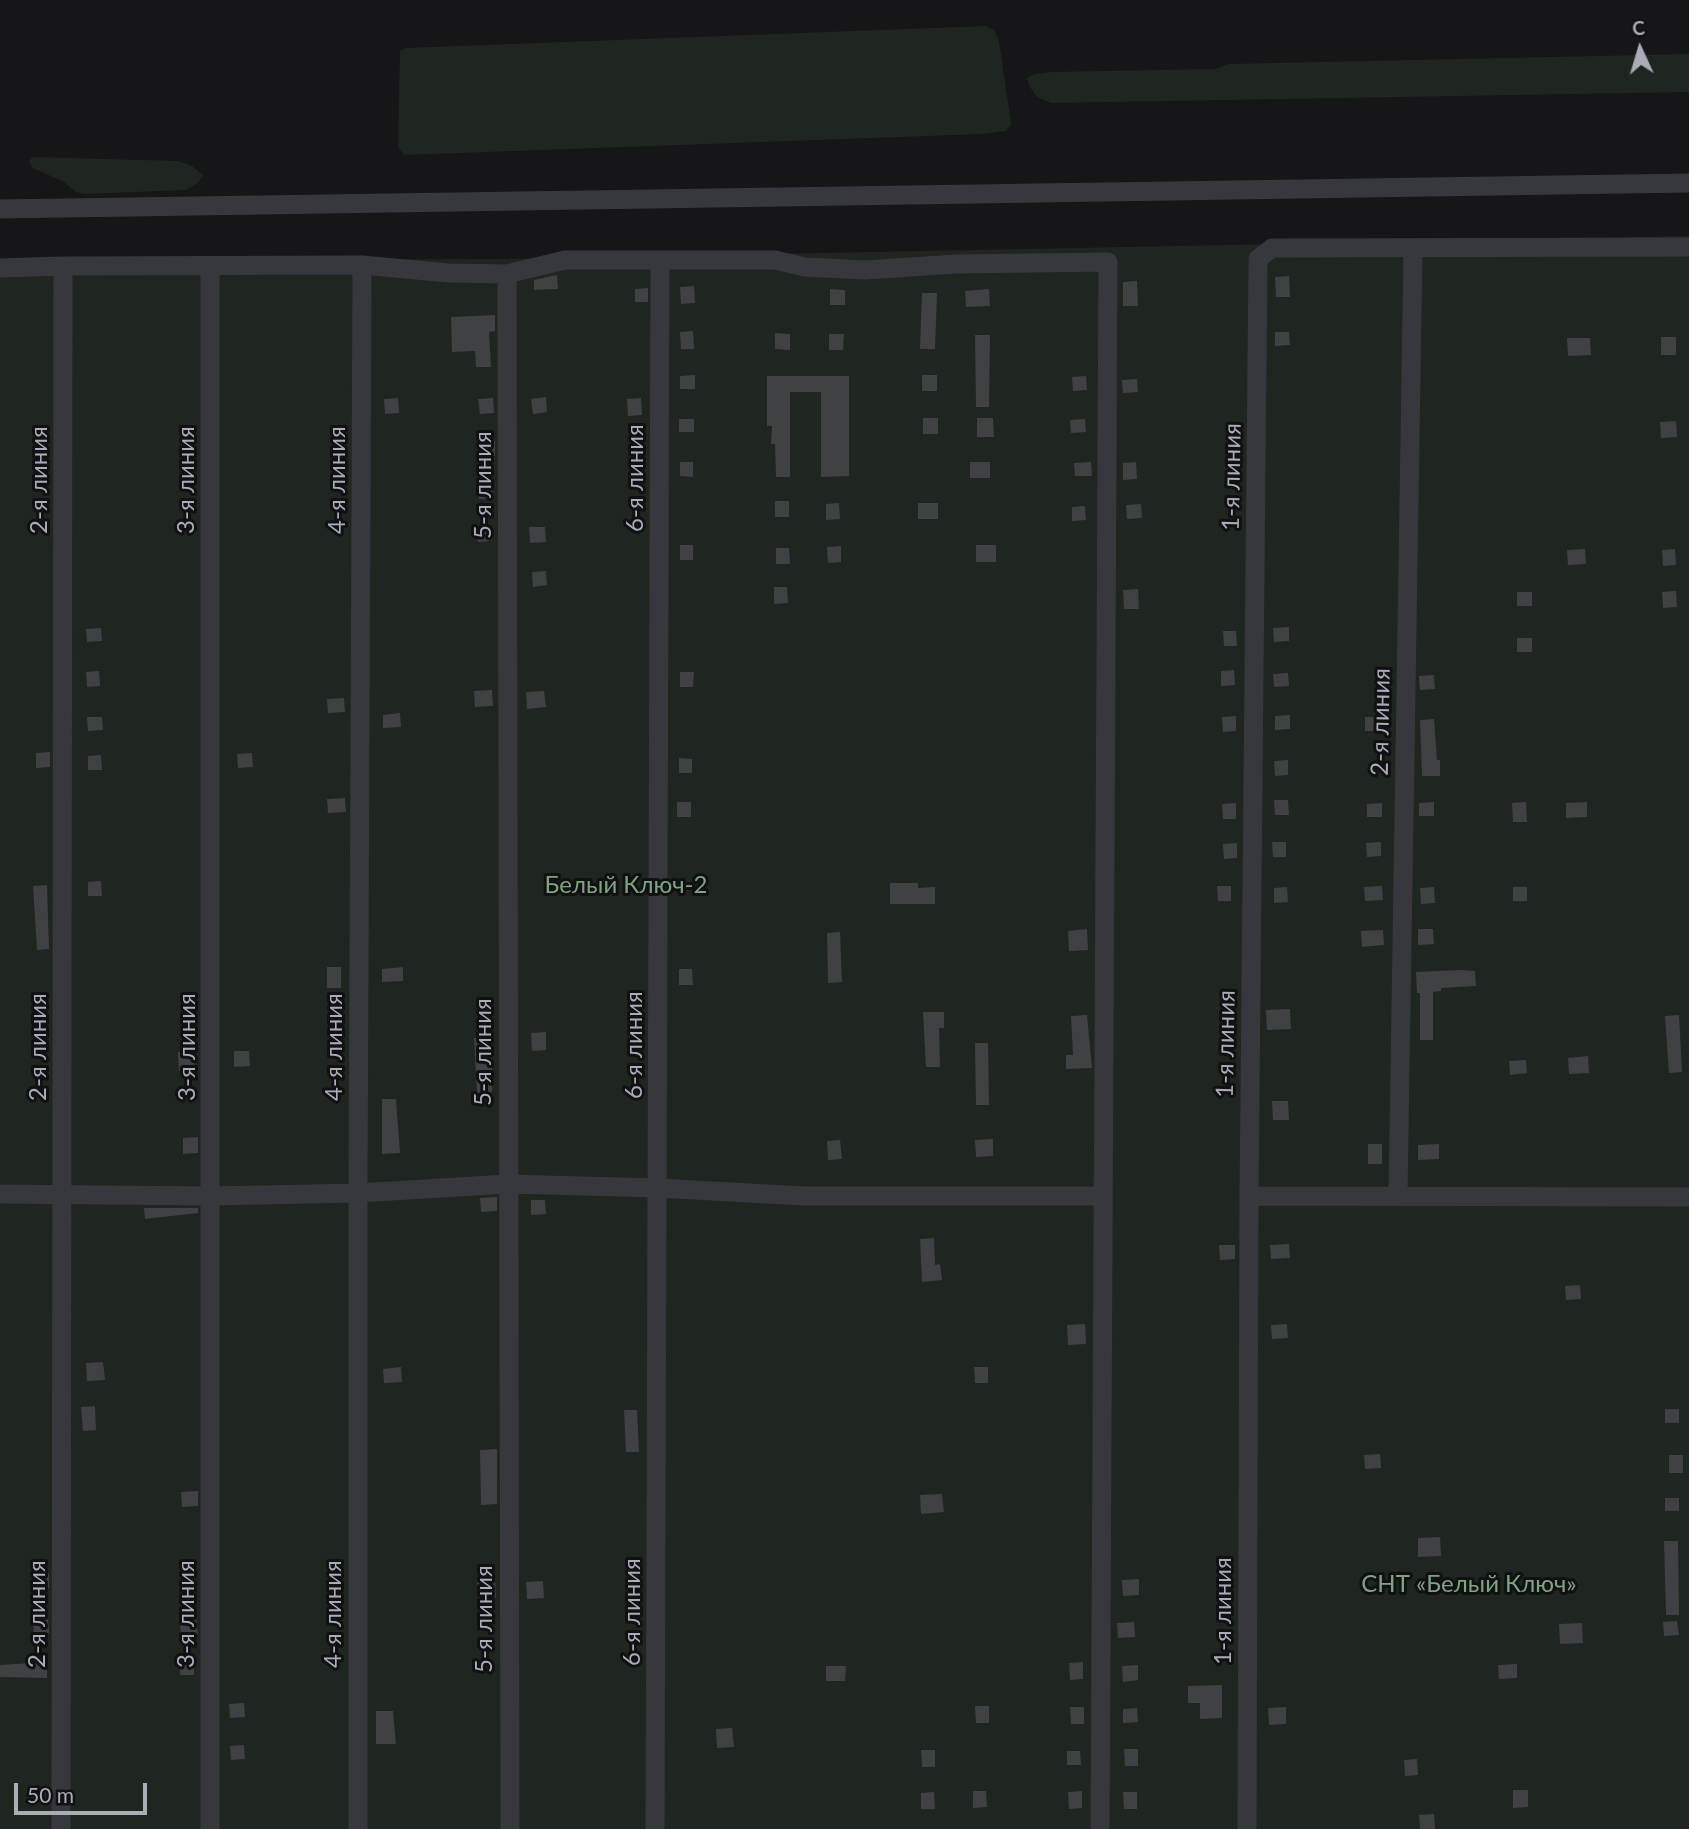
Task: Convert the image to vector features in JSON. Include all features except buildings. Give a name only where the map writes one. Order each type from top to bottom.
[{"type":"street","points":[[0,209],[1689,183]]},
{"type":"street","points":[[1413,249],[1689,247]]},
{"type":"street","name":"1-я линия","points":[[1247,1829],[1249,1196],[1258,259],[1272,248],[1413,249]]},
{"type":"street","name":"2-я линия","points":[[1398,1196],[1413,249]]},
{"type":"street","points":[[0,268],[362,265],[449,273],[507,274],[565,260],[775,260],[805,267],[865,270],[957,264],[1108,262],[1100,1829]]},
{"type":"street","name":"6-я линия","points":[[655,1829],[660,261]]},
{"type":"street","name":"4-я линия","points":[[358,1829],[362,265]]},
{"type":"street","name":"2-я линия","points":[[61,1829],[63,266]]},
{"type":"street","name":"3-я линия","points":[[210,266],[210,1829]]},
{"type":"street","name":"5-я линия","points":[[507,274],[510,1829]]},
{"type":"street","points":[[0,1194],[211,1196],[358,1193],[507,1184],[659,1188],[803,1196],[1102,1196]]},
{"type":"street","points":[[1249,1196],[1689,1197]]},
{"type":"green space","points":[[986,26],[994,30],[999,41],[1011,124],[1006,131],[404,155],[398,146],[400,51],[406,48]]},
{"type":"green space","points":[[1689,54],[1689,92],[1051,103],[1037,97],[1027,78],[1051,72],[1215,69],[1229,64]]},
{"type":"green space","points":[[33,157],[179,161],[192,166],[203,175],[198,183],[186,190],[85,194],[76,192],[64,182],[33,168],[29,161]]},
{"type":"green space","name":"Белый Ключ-2","points":[[1689,236],[1689,1829],[0,1829],[0,260],[512,259]]},
{"type":"park label","name":"СНТ «Белый Ключ»","points":[[1469,1584]]}]
